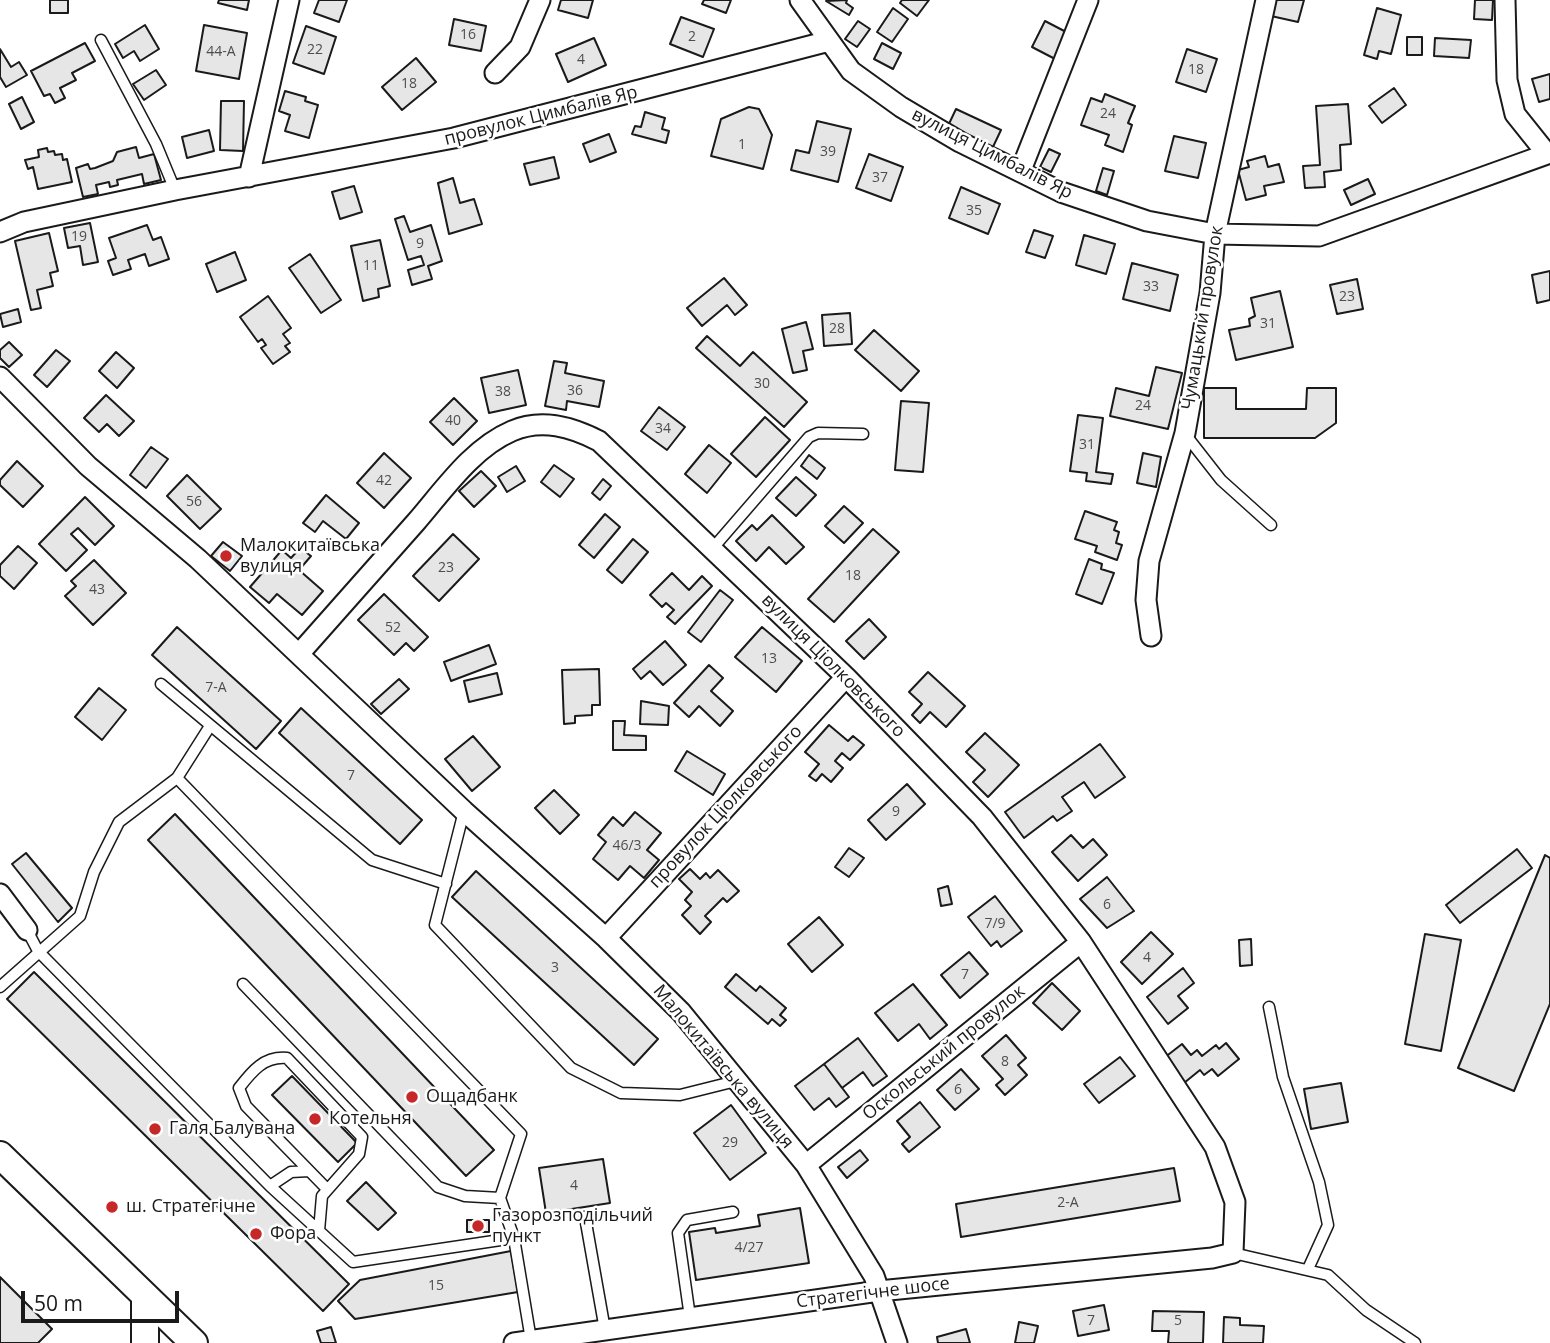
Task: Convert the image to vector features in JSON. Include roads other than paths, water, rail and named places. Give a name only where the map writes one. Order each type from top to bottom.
[{"type":"main road","points":[[0,1155],[194,1343]]},
{"type":"main road","points":[[145,1297],[145,1343]]},
{"type":"street","points":[[249,177],[289,0]]},
{"type":"street","points":[[495,73],[520,47],[540,0]]},
{"type":"street","name":"вулиця Цимбалів Яр","points":[[800,0],[851,71],[901,107],[960,142],[1061,192],[1147,221],[1215,234],[1319,236],[1549,153]]},
{"type":"street","points":[[1021,170],[1088,0]]},
{"type":"street","name":"Чумацький провулок","points":[[1151,636],[1146,600],[1149,561],[1185,433],[1208,306],[1215,234],[1266,0]]},
{"type":"street","points":[[1505,0],[1507,80],[1516,114],[1549,153]]},
{"type":"street","name":"провулок Цимбалів Яр","points":[[0,232],[23,222],[175,190],[454,138],[829,41]]},
{"type":"street","name":"Малокитаївська вулиця","points":[[0,377],[89,466],[198,559],[464,811],[606,938],[681,1012],[806,1165],[864,1257],[897,1343]]},
{"type":"street","name":"вулиця Ціолковського","points":[[299,654],[460,472],[491,443],[514,430],[543,425],[570,427],[599,441],[846,677],[982,817],[1082,942],[1215,1147],[1230,1181],[1235,1202],[1233,1253]]},
{"type":"street","name":"провулок Ціолковського","points":[[606,938],[846,677]]},
{"type":"street","points":[[0,894],[27,930]]},
{"type":"street","name":"Оскольський провулок","points":[[806,1165],[1082,942]]},
{"type":"street","name":"Стратегічне шосе","points":[[523,1342],[879,1291],[1212,1258],[1233,1253]]},
{"type":"lane","points":[[101,40],[156,144],[175,190]]},
{"type":"lane","points":[[713,548],[809,437],[818,433],[863,434]]},
{"type":"lane","points":[[1185,433],[1221,480],[1271,525]]},
{"type":"lane","points":[[161,684],[372,860],[446,884]]},
{"type":"lane","points":[[0,987],[79,916],[93,872],[119,822],[177,778],[210,726]]},
{"type":"lane","points":[[177,778],[521,1134],[500,1198],[514,1238],[523,1342]]},
{"type":"lane","points":[[464,811],[435,925],[571,1068],[621,1093],[680,1095],[737,1080]]},
{"type":"lane","points":[[27,930],[38,951],[270,1186],[346,1258],[359,1263],[514,1238]]},
{"type":"lane","points":[[243,984],[438,1187],[465,1196],[500,1198]]},
{"type":"lane","points":[[1269,1007],[1283,1077],[1312,1159],[1328,1226],[1308,1269]]},
{"type":"lane","points":[[319,1231],[322,1196],[359,1154],[362,1138],[287,1058],[273,1057],[254,1069],[239,1088],[246,1106],[327,1189]]},
{"type":"lane","points":[[270,1186],[291,1172],[309,1171]]},
{"type":"lane","points":[[690,1317],[678,1233],[687,1220],[733,1212]]},
{"type":"lane","points":[[586,1217],[605,1330]]},
{"type":"lane","points":[[1233,1253],[1328,1275],[1366,1310],[1415,1343]]},
{"type":"place","name":"Малокитаївська вулиця","points":[[226,556]]},
{"type":"place","name":"Ощадбанк","points":[[412,1097]]},
{"type":"place","name":"Котельня","points":[[315,1119]]},
{"type":"place","name":"Галя Балувана","points":[[155,1129]]},
{"type":"place","name":"ш. Стратегічне","points":[[112,1207]]},
{"type":"place","name":"Газорозподільчий пункт","points":[[478,1226]]},
{"type":"place","name":"Фора","points":[[256,1234]]}]
